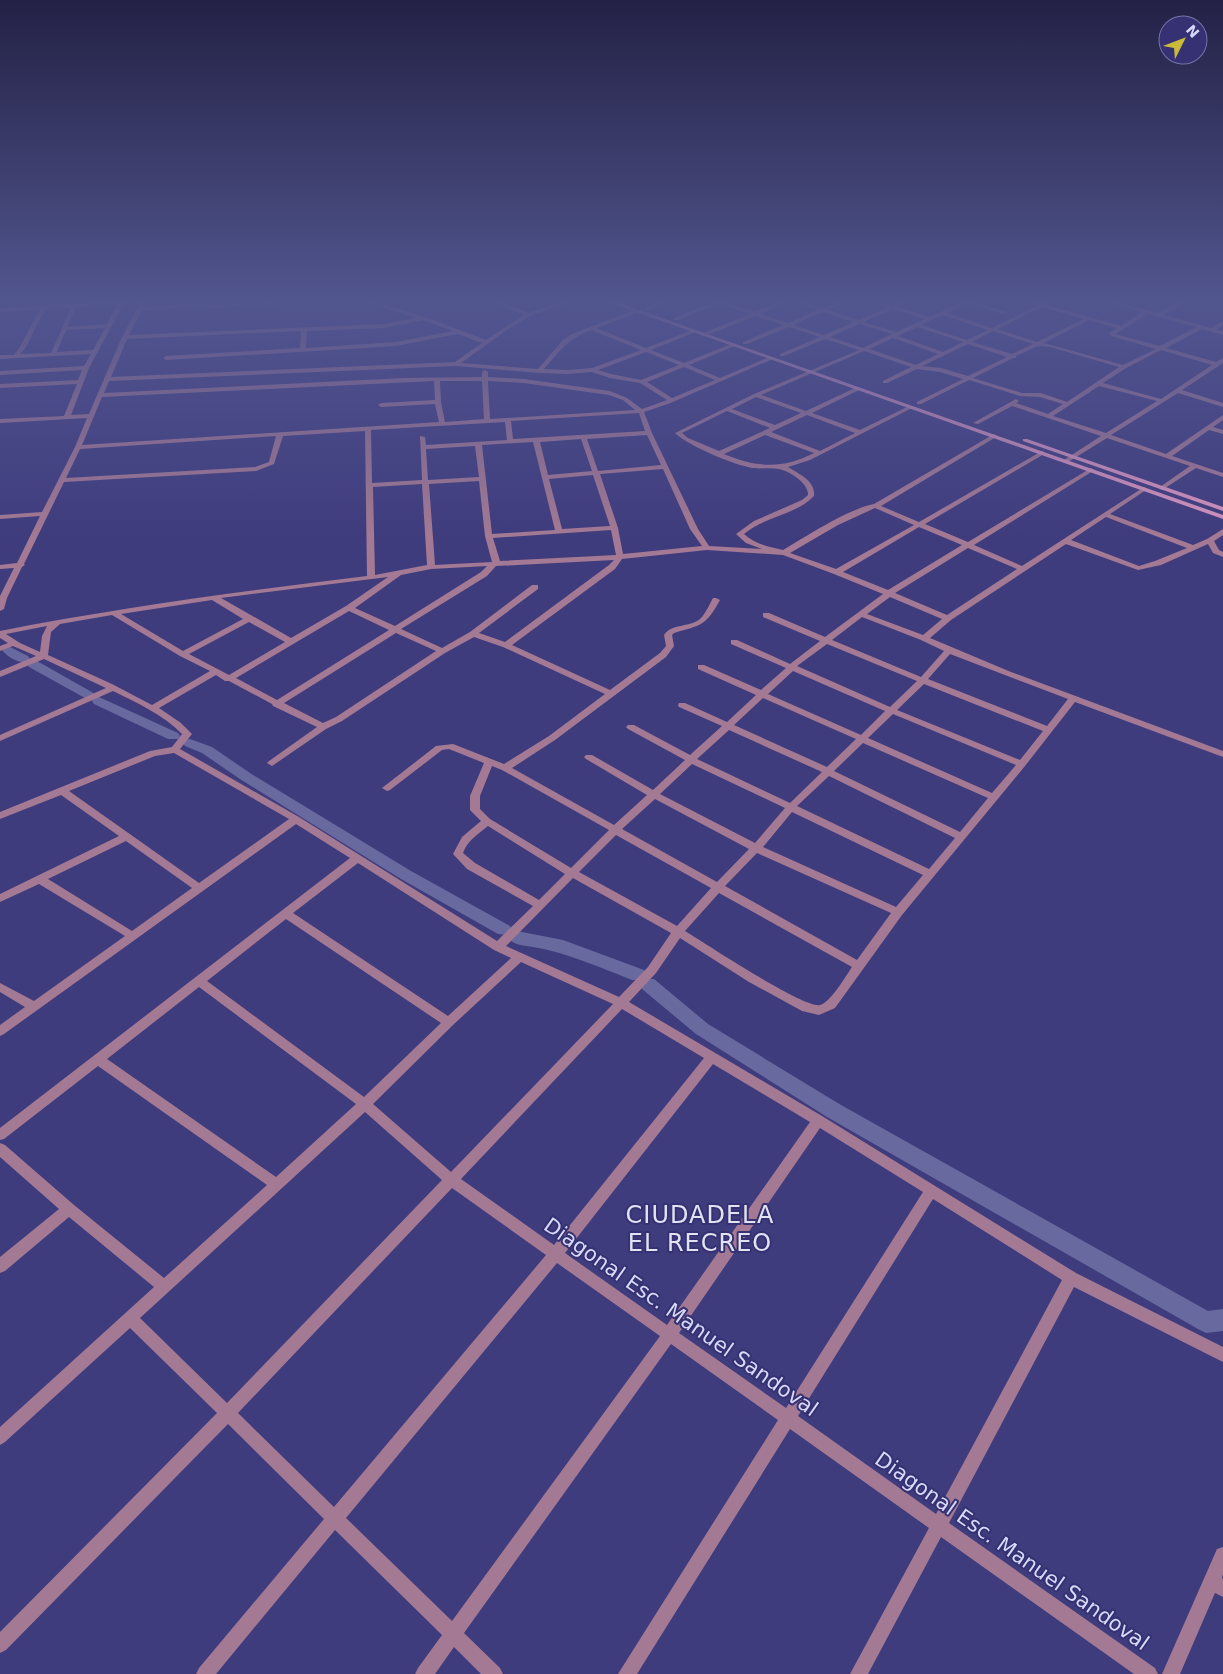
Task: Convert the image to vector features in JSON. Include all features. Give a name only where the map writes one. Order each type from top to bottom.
[{"type":"street","points":[[67,417],[81,381]]},
{"type":"street","points":[[0,609],[3,598],[78,448],[106,381]]},
{"type":"street","points":[[101,395],[379,381]]},
{"type":"street","points":[[437,381],[438,402],[442,422]]},
{"type":"street","points":[[486,381],[487,419]]},
{"type":"street","points":[[525,381],[595,390],[625,399],[641,411],[665,467],[694,528],[706,548]]},
{"type":"street","points":[[637,381],[642,382],[671,400]]},
{"type":"street","points":[[78,448],[487,419],[641,411],[713,381]]},
{"type":"street","points":[[789,381],[727,408],[678,434],[719,454],[750,466],[782,467],[808,459],[911,407]]},
{"type":"street","points":[[837,381],[1223,517]]},
{"type":"street","points":[[857,381],[1223,508]]},
{"type":"street","points":[[920,403],[966,381]]},
{"type":"street","points":[[977,381],[1022,395],[1041,395],[1068,404]]},
{"type":"street","points":[[1049,416],[1104,381]]},
{"type":"street","points":[[1066,462],[1193,381]]},
{"type":"street","points":[[1100,384],[1162,402]]},
{"type":"street","points":[[0,386],[80,385]]},
{"type":"street","points":[[0,392],[80,385]]},
{"type":"street","points":[[719,454],[767,433],[857,388]]},
{"type":"street","points":[[1179,391],[1223,405]]},
{"type":"street","points":[[756,395],[860,432]]},
{"type":"street","points":[[976,423],[1012,404],[1022,395]]},
{"type":"street","points":[[380,405],[438,402]]},
{"type":"street","points":[[1012,404],[1223,475]]},
{"type":"street","points":[[727,408],[776,428]]},
{"type":"street","points":[[0,421],[92,416]]},
{"type":"street","points":[[1167,456],[1210,428],[1223,417]]},
{"type":"street","points":[[508,419],[510,441]]},
{"type":"street","points":[[368,428],[371,578]]},
{"type":"street","points":[[1210,428],[1223,432]]},
{"type":"street","points":[[423,447],[649,433]]},
{"type":"street","points":[[767,433],[820,453]]},
{"type":"street","points":[[61,480],[256,469],[272,463],[280,435]]},
{"type":"street","points":[[0,633],[113,612],[213,597],[371,578],[431,567],[496,562],[620,557],[706,548],[784,553],[835,523],[876,506],[994,436]]},
{"type":"street","points":[[422,437],[431,567]]},
{"type":"street","points":[[584,438],[614,528],[620,557]]},
{"type":"street","points":[[536,440],[559,532]]},
{"type":"street","points":[[478,443],[489,536],[496,562]]},
{"type":"street","points":[[837,572],[921,525],[1042,453]]},
{"type":"street","points":[[1162,488],[1195,466]]},
{"type":"street","points":[[545,477],[665,467]]},
{"type":"street","points":[[782,467],[810,485],[812,490],[811,496],[772,514],[740,534],[743,538],[754,544],[837,572],[948,618]]},
{"type":"street","points":[[498,947],[616,828],[655,795],[792,667],[888,594],[1090,470]]},
{"type":"street","points":[[368,485],[482,479]]},
{"type":"street","points":[[924,638],[948,618],[1144,489]]},
{"type":"street","points":[[876,506],[1024,569]]},
{"type":"street","points":[[0,517],[44,514]]},
{"type":"street","points":[[1106,515],[1193,548]]},
{"type":"street","points":[[489,536],[614,528]]},
{"type":"street","points":[[1066,541],[1138,568],[1210,541],[1223,531]]},
{"type":"street","points":[[1210,541],[1216,551],[1223,555]]},
{"type":"street","points":[[506,645],[612,567],[620,557]]},
{"type":"street","points":[[276,704],[484,574],[496,562]]},
{"type":"street","points":[[0,567],[21,565]]},
{"type":"street","points":[[228,679],[350,608],[399,574]]},
{"type":"street","points":[[272,763],[442,650],[473,634],[535,587]]},
{"type":"street","points":[[213,597],[292,642]]},
{"type":"street","points":[[505,768],[552,738],[663,655],[670,646],[668,635],[671,631],[698,626],[709,615],[716,600]]},
{"type":"street","points":[[350,608],[442,650]]},
{"type":"street","points":[[113,612],[228,679],[323,728]]},
{"type":"street","points":[[861,614],[1073,698],[1223,754]]},
{"type":"street","points":[[766,615],[1048,730]]},
{"type":"street","points":[[183,654],[249,619]]},
{"type":"street","points":[[44,656],[47,631],[52,625],[60,621]]},
{"type":"street","points":[[0,633],[14,642],[153,708],[185,730],[186,734],[178,747]]},
{"type":"street","points":[[473,634],[506,645],[611,694]]},
{"type":"street","points":[[0,649],[14,642]]},
{"type":"street","points":[[734,642],[890,710],[1022,764]]},
{"type":"street","points":[[0,1644],[228,1414],[621,1003],[652,970],[678,932],[791,808],[922,680],[949,650]]},
{"type":"street","points":[[0,674],[44,656]]},
{"type":"street","points":[[701,667],[761,696],[993,797]]},
{"type":"street","points":[[153,708],[216,671]]},
{"type":"street","points":[[0,738],[113,688]]},
{"type":"street","points":[[489,761],[476,796],[475,810],[487,820],[572,873],[678,932],[753,979],[812,1009],[819,1010],[831,1005],[898,912],[1022,764],[1073,698]]},
{"type":"street","points":[[682,705],[829,772],[962,837]]},
{"type":"street","points":[[631,727],[692,760],[931,874]]},
{"type":"street","points":[[387,788],[439,748],[450,746],[505,768],[616,828],[859,966]]},
{"type":"street","points":[[0,816],[153,752],[178,747],[498,947],[621,1003],[818,1120],[1071,1278],[1223,1355]]},
{"type":"street","points":[[588,757],[655,795],[756,848],[898,912]]},
{"type":"street","points":[[61,790],[200,889]]},
{"type":"street","points":[[0,1030],[296,819]]},
{"type":"street","points":[[487,820],[463,842],[459,847],[458,854],[471,866],[540,905]]},
{"type":"street","points":[[0,898],[126,837]]},
{"type":"street","points":[[0,1135],[356,859]]},
{"type":"street","points":[[39,879],[133,936]]},
{"type":"street","points":[[286,914],[449,1022]]},
{"type":"street","points":[[0,1437],[365,1104],[519,957]]},
{"type":"street","name":"Diagonal Esc. Manuel Sandoval","points":[[199,981],[365,1104],[451,1180],[788,1420],[940,1524],[1149,1674]]},
{"type":"street","points":[[0,987],[34,1006]]},
{"type":"street","points":[[205,1674],[555,1254],[711,1058]]},
{"type":"street","points":[[98,1059],[277,1185]]},
{"type":"street","points":[[424,1674],[670,1335],[818,1120]]},
{"type":"street","points":[[0,1149],[164,1287]]},
{"type":"street","points":[[627,1674],[931,1191]]},
{"type":"street","points":[[0,1266],[69,1209]]},
{"type":"street","points":[[859,1674],[1071,1278]]},
{"type":"street","points":[[130,1318],[494,1674]]},
{"type":"street","points":[[1171,1674],[1218,1585],[1223,1555]]},
{"type":"waterway","points":[[8,650],[24,659]]},
{"type":"waterway","points":[[33,664],[90,695]]},
{"type":"waterway","points":[[99,701],[173,736]]},
{"type":"waterway","points":[[190,743],[207,750],[245,776],[406,875],[504,930]]},
{"type":"waterway","points":[[514,935],[521,939],[563,946],[638,975]]},
{"type":"waterway","points":[[648,984],[702,1029],[834,1111],[1206,1322],[1223,1320]]},
{"type":"district","name":"CIUDADELA EL RECREO","points":[[700,1229]]}]
